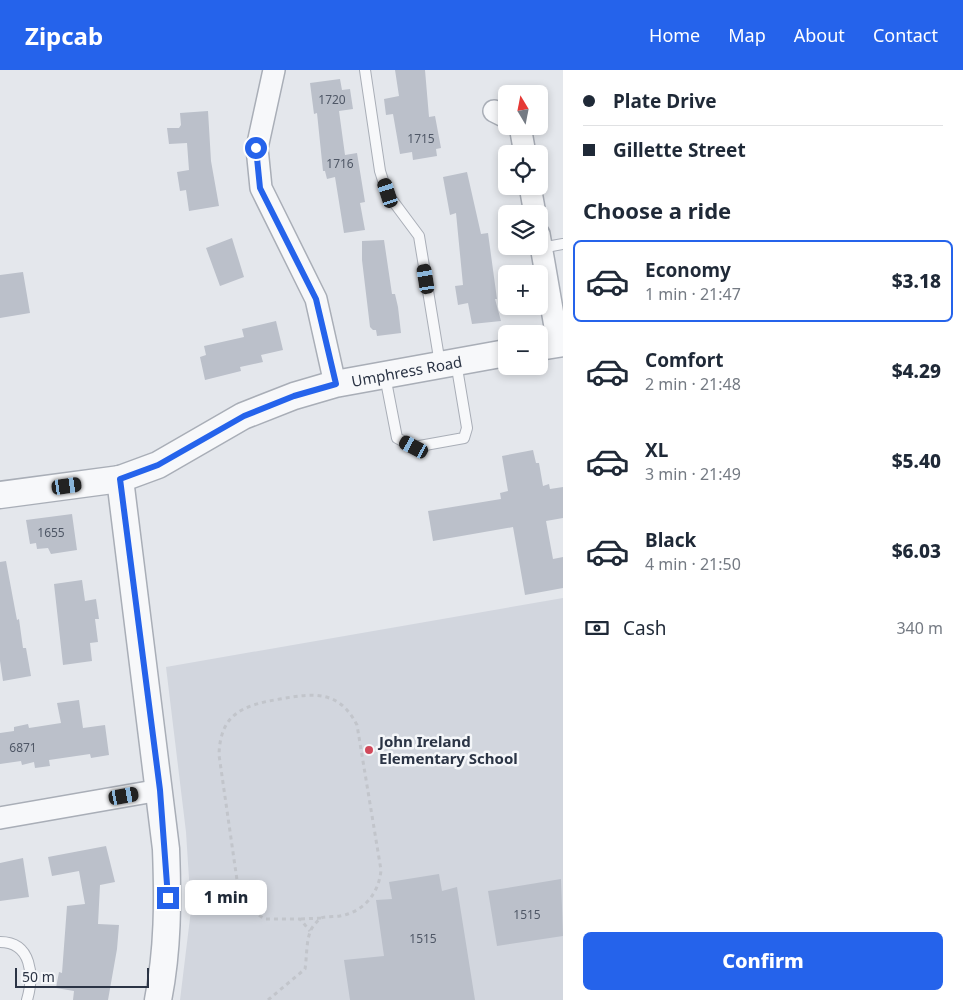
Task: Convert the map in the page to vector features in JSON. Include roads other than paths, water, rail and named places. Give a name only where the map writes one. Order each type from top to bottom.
[{"type":"street","points":[[274,70],[256,148],[260,188],[316,299],[336,384]]},
{"type":"street","points":[[542,255],[553,345]]},
{"type":"street","name":"Umphress Road","points":[[0,495],[120,479],[158,465],[244,416],[294,396],[336,384],[498,355]]},
{"type":"street","points":[[120,479],[160,790],[168,898],[166,943],[158,1000]]},
{"type":"street","points":[[0,818],[160,790]]},
{"type":"lane","points":[[365,70],[383,179],[388,193],[418,236],[448,364],[467,428],[464,438],[414,447],[397,438],[384,375]]},
{"type":"lane","points":[[548,242],[563,244]]},
{"type":"lane","points":[[0,942],[17,945],[27,956],[31,973],[27,1000]]},
{"type":"place","name":"John Ireland Elementary School","points":[[369,750]]}]
